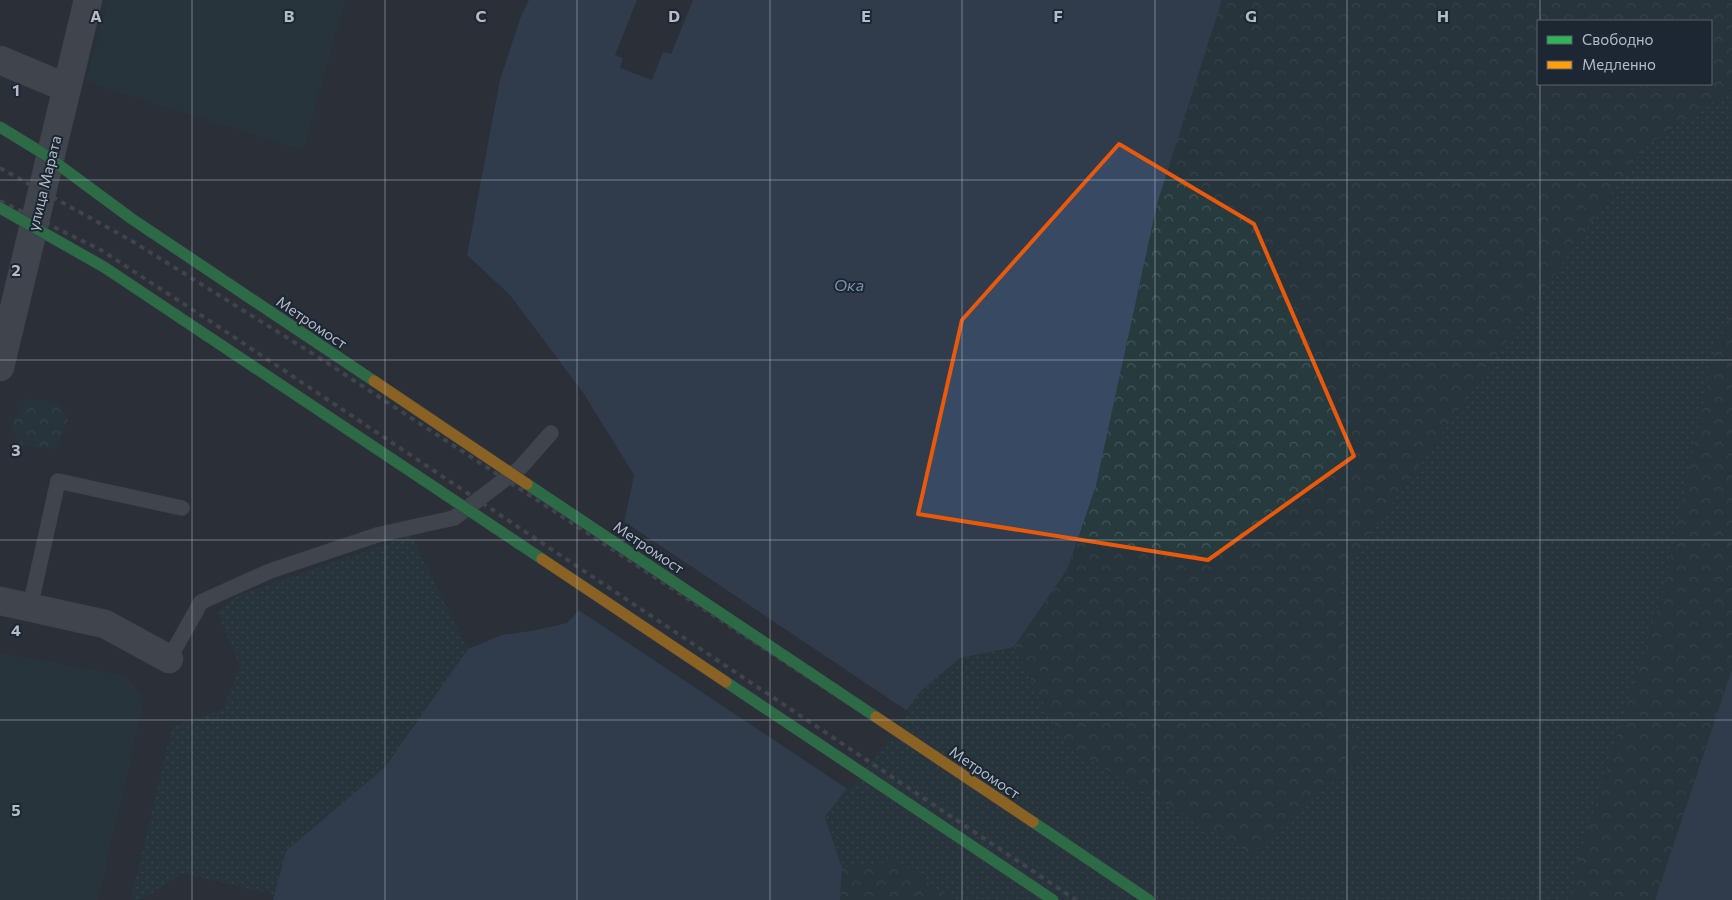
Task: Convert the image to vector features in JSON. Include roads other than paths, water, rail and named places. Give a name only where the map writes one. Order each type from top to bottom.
[{"type":"main road","points":[[0,128],[44,154],[132,219]]},
{"type":"main road","points":[[35,168],[132,219]]},
{"type":"main road","points":[[0,208],[104,267],[1053,900]]},
{"type":"main road","name":"Метромост","points":[[132,219],[1149,900]]},
{"type":"main road","points":[[17,234],[104,267]]},
{"type":"street","name":"улица Марата","points":[[0,367],[88,0]]},
{"type":"street","points":[[0,60],[68,88]]},
{"type":"street","points":[[0,600],[105,624],[169,659]]},
{"type":"lane","points":[[169,659],[201,602],[270,571],[368,538],[454,518],[520,468],[551,433]]},
{"type":"lane","points":[[30,607],[58,481],[182,508]]},
{"type":"water","name":"Ока","points":[[529,0],[1222,0],[1157,204],[1096,485],[1068,568],[1014,647],[960,658],[921,691],[825,817],[842,868],[840,900],[273,900],[286,851],[385,767],[468,649],[502,635],[567,623],[613,576],[634,475],[584,394],[510,295],[467,255],[500,80],[520,19]]},
{"type":"water","points":[[1732,669],[1732,900],[1655,900]]},
{"type":"railway","points":[[0,168],[132,241],[318,357],[1149,900]]},
{"type":"railway","points":[[0,201],[101,250],[1076,900]]}]
